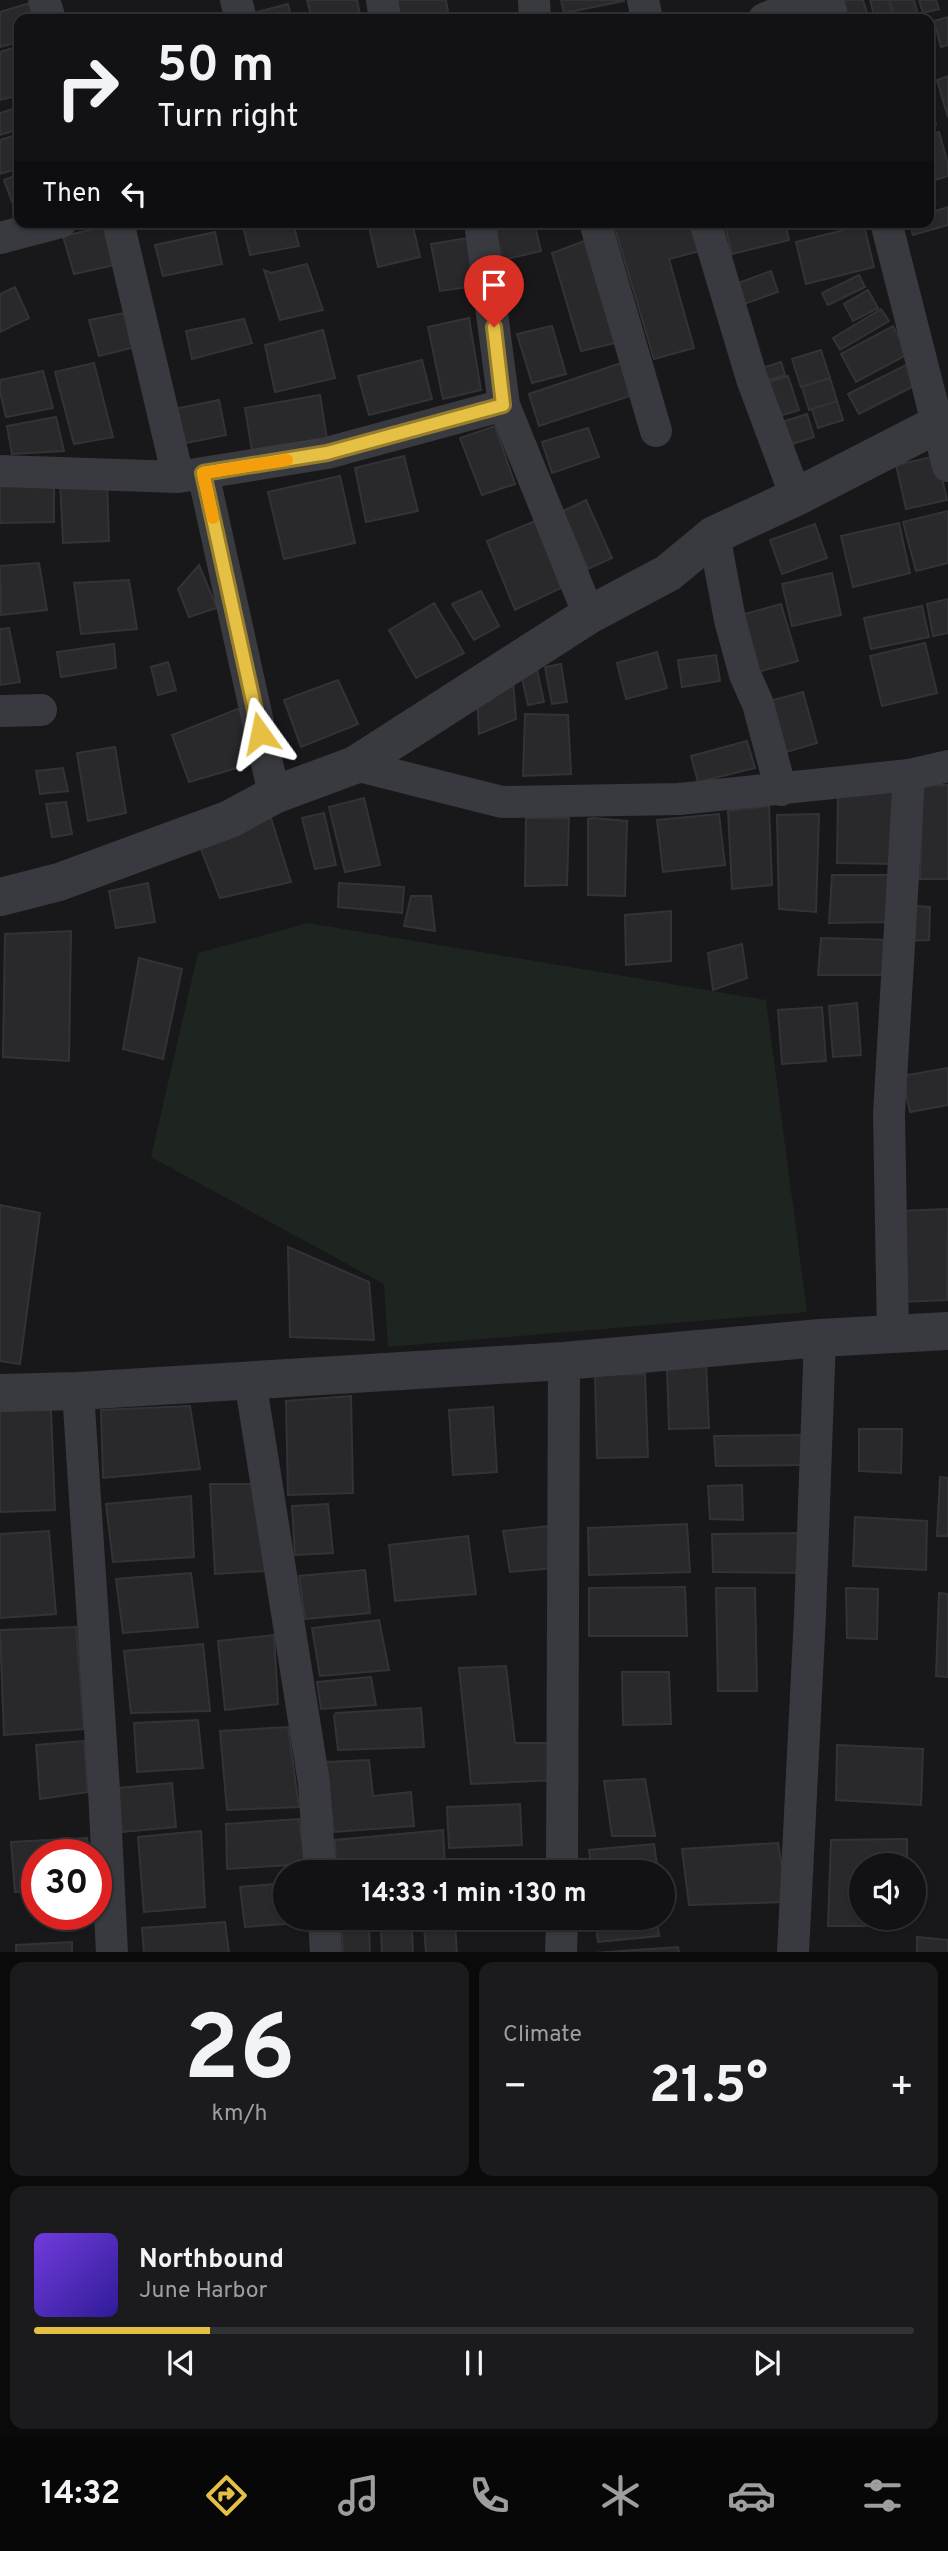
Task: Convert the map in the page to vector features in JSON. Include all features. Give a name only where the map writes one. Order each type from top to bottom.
[{"type":"street","points":[[776,14],[808,0]]},
{"type":"street","points":[[0,238],[38,228]]},
{"type":"street","points":[[120,228],[191,475],[274,795]]},
{"type":"street","points":[[481,228],[503,405],[589,615]]},
{"type":"street","points":[[597,228],[656,431]]},
{"type":"street","points":[[707,228],[752,379],[796,497]]},
{"type":"street","points":[[888,228],[944,421],[948,466]]},
{"type":"street","points":[[0,471],[191,475],[327,453],[503,405]]},
{"type":"street","points":[[0,897],[59,882],[206,828],[230,819],[274,795],[355,765],[589,615],[668,573],[714,535],[796,497],[944,421]]},
{"type":"street","points":[[714,535],[730,620],[745,675],[758,704],[781,790]]},
{"type":"street","points":[[0,711],[41,710]]},
{"type":"street","points":[[355,765],[502,802],[679,799],[909,775],[948,766]]},
{"type":"street","points":[[893,1335],[889,1114],[909,775]]},
{"type":"street","points":[[0,1394],[564,1361],[820,1338],[948,1331]]},
{"type":"street","points":[[793,1952],[810,1615],[820,1338]]},
{"type":"street","points":[[562,1860],[564,1361]]},
{"type":"street","points":[[250,1380],[314,1783],[319,1860]]},
{"type":"street","points":[[78,1391],[112,1952]]},
{"type":"street","points":[[325,1930],[326,1952]]},
{"type":"street","points":[[561,1952],[562,1930]]},
{"type":"shaded area","points":[[308,923],[766,1000],[807,1312],[388,1347],[384,1284],[151,1157],[198,953]]},
{"type":"building","points":[[307,0],[357,0],[360,14],[311,14]]},
{"type":"building","points":[[397,0],[446,0],[448,12],[400,14]]},
{"type":"building","points":[[561,0],[624,0],[624,1],[564,13]]},
{"type":"building","points":[[863,0],[867,14],[844,14],[840,2]]},
{"type":"building","points":[[870,0],[889,0],[893,14],[874,14]]},
{"type":"building","points":[[889,0],[914,0],[918,14],[893,14]]},
{"type":"building","points":[[919,0],[936,0],[939,9],[923,13]]},
{"type":"building","points":[[30,3],[33,14],[14,14],[14,43],[0,47],[0,12]]},
{"type":"building","points":[[288,4],[291,14],[253,14]]},
{"type":"building","points":[[948,17],[948,45],[941,47],[934,21]]},
{"type":"building","points":[[14,48],[14,96],[0,100],[0,52]]},
{"type":"building","points":[[948,76],[948,117],[937,80]]},
{"type":"building","points":[[14,109],[14,131],[0,135],[0,113]]},
{"type":"building","points":[[939,132],[948,164],[948,176],[934,180],[934,134]]},
{"type":"building","points":[[14,136],[14,170],[0,174],[0,140]]},
{"type":"building","points":[[14,176],[14,207],[4,180]]},
{"type":"building","points":[[948,207],[948,225],[913,235],[911,228],[934,228],[934,211]]},
{"type":"building","points":[[110,228],[119,264],[74,274],[63,236]]},
{"type":"building","points":[[243,228],[294,228],[299,246],[250,255]]},
{"type":"building","points":[[369,228],[413,228],[420,257],[378,267]]},
{"type":"building","points":[[495,228],[535,228],[541,251],[503,260]]},
{"type":"building","points":[[615,228],[693,228],[700,251],[669,259],[694,348],[654,359]]},
{"type":"building","points":[[726,228],[786,228],[789,240],[732,254]]},
{"type":"building","points":[[852,228],[865,228],[874,267],[806,284],[796,242]]},
{"type":"building","points":[[215,232],[222,264],[163,276],[155,245]]},
{"type":"building","points":[[468,238],[477,286],[440,291],[431,244]]},
{"type":"building","points":[[584,241],[615,343],[581,351],[552,253]]},
{"type":"building","points":[[307,264],[323,310],[280,320],[264,270],[271,273]]},
{"type":"building","points":[[771,271],[778,292],[744,304],[738,283]]},
{"type":"building","points":[[859,275],[865,287],[828,305],[822,293]]},
{"type":"building","points":[[15,287],[29,318],[0,332],[0,294]]},
{"type":"building","points":[[868,290],[878,308],[853,321],[844,304]]},
{"type":"building","points":[[881,309],[889,321],[840,350],[833,338]]},
{"type":"building","points":[[130,312],[139,346],[99,356],[89,320]]},
{"type":"building","points":[[469,318],[481,390],[443,399],[428,327]]},
{"type":"building","points":[[244,319],[252,343],[192,359],[186,331]]},
{"type":"building","points":[[552,326],[566,374],[532,383],[517,334]]},
{"type":"building","points":[[893,326],[908,354],[856,382],[841,354]]},
{"type":"building","points":[[323,330],[335,378],[275,392],[265,345]]},
{"type":"building","points":[[821,350],[830,378],[801,387],[792,359]]},
{"type":"building","points":[[422,360],[432,399],[369,415],[358,376]]},
{"type":"building","points":[[624,362],[636,394],[539,426],[529,394]]},
{"type":"building","points":[[781,362],[785,375],[766,381],[762,368]]},
{"type":"building","points":[[94,363],[113,437],[74,444],[55,372]]},
{"type":"building","points":[[910,363],[920,383],[859,414],[848,394]]},
{"type":"building","points":[[43,371],[53,408],[6,417],[0,380]]},
{"type":"building","points":[[788,376],[799,410],[776,417],[766,383]]},
{"type":"building","points":[[830,378],[837,401],[809,410],[802,387]]},
{"type":"building","points":[[320,395],[327,439],[252,451],[245,408]]},
{"type":"building","points":[[219,400],[226,435],[181,444],[174,409]]},
{"type":"building","points":[[837,401],[843,420],[818,428],[812,409]]},
{"type":"building","points":[[807,414],[814,437],[786,446],[779,423]]},
{"type":"building","points":[[56,417],[64,451],[12,454],[7,426]]},
{"type":"building","points":[[495,426],[515,484],[482,495],[460,438]]},
{"type":"building","points":[[588,428],[599,457],[552,473],[542,442]]},
{"type":"building","points":[[404,456],[418,511],[366,522],[355,468]]},
{"type":"building","points":[[937,456],[947,500],[906,509],[896,465]]},
{"type":"building","points":[[340,476],[355,543],[284,559],[268,492]]},
{"type":"building","points":[[60,481],[107,481],[109,541],[63,543]]},
{"type":"building","points":[[0,484],[54,486],[54,522],[0,523]]},
{"type":"building","points":[[586,500],[612,558],[588,569],[563,511]]},
{"type":"building","points":[[948,511],[948,563],[916,571],[903,522]]},
{"type":"building","points":[[535,521],[561,588],[515,610],[487,541]]},
{"type":"building","points":[[899,523],[910,573],[853,587],[841,536]]},
{"type":"building","points":[[815,524],[827,558],[782,574],[770,540]]},
{"type":"building","points":[[39,563],[47,610],[1,615],[0,566]]},
{"type":"building","points":[[199,565],[217,608],[189,617],[178,589]]},
{"type":"building","points":[[832,573],[841,615],[792,626],[782,584]]},
{"type":"building","points":[[129,580],[137,629],[81,634],[74,583]]},
{"type":"building","points":[[481,591],[499,626],[474,640],[452,604]]},
{"type":"building","points":[[948,599],[948,633],[933,636],[927,604]]},
{"type":"building","points":[[434,603],[464,653],[416,678],[389,630]]},
{"type":"building","points":[[781,604],[798,661],[750,674],[734,617]]},
{"type":"building","points":[[922,606],[929,637],[871,649],[864,618]]},
{"type":"building","points":[[9,628],[20,682],[0,685],[0,629]]},
{"type":"building","points":[[925,643],[937,693],[882,706],[870,656]]},
{"type":"building","points":[[114,644],[116,668],[61,677],[57,652]]},
{"type":"building","points":[[657,652],[667,688],[626,699],[617,663]]},
{"type":"building","points":[[716,655],[720,681],[682,687],[678,660]]},
{"type":"building","points":[[168,662],[176,690],[158,695],[151,667]]},
{"type":"building","points":[[561,664],[567,702],[552,704],[545,667]]},
{"type":"building","points":[[537,670],[544,702],[528,705],[521,674]]},
{"type":"building","points":[[338,680],[358,724],[301,747],[284,700]]},
{"type":"building","points":[[513,680],[516,719],[479,734],[477,697]]},
{"type":"building","points":[[803,692],[817,743],[772,756],[758,704]]},
{"type":"building","points":[[240,708],[261,761],[189,782],[172,735]]},
{"type":"building","points":[[525,714],[568,715],[571,774],[523,776]]},
{"type":"building","points":[[747,741],[755,768],[698,782],[691,756]]},
{"type":"building","points":[[115,747],[126,813],[88,821],[77,753]]},
{"type":"building","points":[[63,768],[68,791],[40,794],[36,771]]},
{"type":"building","points":[[923,785],[948,785],[948,879],[920,879]]},
{"type":"building","points":[[898,791],[895,864],[837,863],[838,793]]},
{"type":"building","points":[[364,798],[380,865],[345,872],[329,807]]},
{"type":"building","points":[[66,802],[72,834],[52,837],[46,804]]},
{"type":"building","points":[[769,806],[772,885],[732,889],[728,811]]},
{"type":"building","points":[[324,813],[336,865],[315,869],[302,818]]},
{"type":"building","points":[[719,814],[725,865],[663,872],[657,820]]},
{"type":"building","points":[[819,814],[816,912],[779,909],[777,815]]},
{"type":"building","points":[[270,815],[291,882],[220,898],[197,839]]},
{"type":"building","points":[[526,818],[569,818],[567,885],[525,886]]},
{"type":"building","points":[[588,819],[627,821],[625,896],[588,895]]},
{"type":"building","points":[[832,875],[894,875],[891,922],[829,923]]},
{"type":"building","points":[[148,883],[155,922],[116,928],[109,891]]},
{"type":"building","points":[[339,883],[404,887],[402,913],[338,907]]},
{"type":"building","points":[[411,896],[431,896],[435,931],[404,926]]},
{"type":"building","points":[[901,905],[930,907],[929,940],[906,941]]},
{"type":"building","points":[[671,911],[671,961],[626,965],[625,915]]},
{"type":"building","points":[[71,931],[69,1061],[3,1057],[5,934]]},
{"type":"building","points":[[821,938],[893,940],[890,975],[818,975]]},
{"type":"building","points":[[742,944],[747,978],[713,990],[708,953]]},
{"type":"building","points":[[139,958],[182,969],[163,1059],[123,1049]]},
{"type":"building","points":[[857,1003],[861,1055],[833,1057],[829,1006]]},
{"type":"building","points":[[822,1007],[826,1061],[782,1064],[778,1010]]},
{"type":"building","points":[[948,1068],[948,1105],[910,1112],[902,1076]]},
{"type":"building","points":[[0,1205],[40,1213],[20,1364],[0,1361]]},
{"type":"building","points":[[948,1209],[947,1300],[900,1302],[900,1211]]},
{"type":"building","points":[[288,1247],[369,1282],[374,1340],[290,1337]]},
{"type":"building","points":[[706,1363],[709,1428],[669,1429],[667,1366]]},
{"type":"building","points":[[645,1374],[648,1457],[597,1458],[595,1375]]},
{"type":"building","points":[[351,1396],[353,1493],[288,1495],[286,1401]]},
{"type":"building","points":[[190,1406],[200,1469],[103,1478],[101,1410]]},
{"type":"building","points":[[493,1407],[497,1472],[453,1475],[449,1410]]},
{"type":"building","points":[[51,1409],[55,1510],[0,1512],[0,1410]]},
{"type":"building","points":[[859,1429],[902,1429],[901,1473],[859,1471]]},
{"type":"building","points":[[808,1435],[809,1465],[716,1466],[714,1436]]},
{"type":"building","points":[[940,1477],[948,1478],[948,1536],[937,1536]]},
{"type":"building","points":[[210,1484],[252,1484],[266,1571],[215,1574]]},
{"type":"building","points":[[742,1485],[743,1520],[710,1519],[708,1486]]},
{"type":"building","points":[[191,1496],[194,1557],[113,1562],[106,1504]]},
{"type":"building","points":[[328,1504],[333,1553],[295,1555],[292,1506]]},
{"type":"building","points":[[855,1517],[927,1521],[926,1570],[853,1566]]},
{"type":"building","points":[[687,1524],[690,1572],[589,1575],[588,1528]]},
{"type":"building","points":[[549,1526],[555,1568],[510,1572],[503,1531]]},
{"type":"building","points":[[49,1531],[56,1614],[0,1618],[0,1534]]},
{"type":"building","points":[[805,1533],[804,1573],[713,1572],[712,1534]]},
{"type":"building","points":[[468,1536],[476,1594],[395,1601],[389,1545]]},
{"type":"building","points":[[365,1570],[370,1613],[305,1619],[299,1576]]},
{"type":"building","points":[[191,1573],[198,1627],[123,1633],[116,1579]]},
{"type":"building","points":[[685,1587],[687,1636],[589,1636],[589,1588]]},
{"type":"building","points":[[716,1588],[755,1588],[757,1691],[718,1691]]},
{"type":"building","points":[[846,1588],[878,1589],[877,1639],[847,1638]]},
{"type":"building","points":[[939,1593],[948,1594],[948,1677],[936,1676]]},
{"type":"building","points":[[379,1620],[389,1670],[320,1676],[312,1628]]},
{"type":"building","points":[[76,1627],[84,1729],[4,1735],[0,1630]]},
{"type":"building","points":[[274,1635],[278,1704],[225,1710],[218,1641]]},
{"type":"building","points":[[203,1644],[210,1711],[131,1713],[124,1651]]},
{"type":"building","points":[[506,1666],[515,1743],[555,1743],[556,1780],[471,1784],[459,1668]]},
{"type":"building","points":[[622,1672],[669,1672],[671,1724],[623,1725]]},
{"type":"building","points":[[371,1677],[376,1705],[321,1709],[317,1682]]},
{"type":"building","points":[[421,1708],[424,1747],[338,1750],[334,1716],[336,1713]]},
{"type":"building","points":[[198,1720],[203,1768],[137,1772],[134,1723]]},
{"type":"building","points":[[288,1727],[299,1807],[227,1810],[220,1731]]},
{"type":"building","points":[[84,1741],[88,1792],[40,1799],[36,1745]]},
{"type":"building","points":[[837,1745],[923,1749],[921,1805],[836,1800]]},
{"type":"building","points":[[369,1760],[373,1796],[411,1792],[414,1826],[334,1832],[326,1762]]},
{"type":"building","points":[[645,1779],[655,1836],[612,1836],[604,1781]]},
{"type":"building","points":[[172,1783],[176,1827],[122,1832],[118,1788]]},
{"type":"building","points":[[520,1804],[522,1845],[449,1848],[447,1807]]},
{"type":"building","points":[[299,1819],[304,1860],[273,1860],[273,1866],[227,1869],[226,1824]]},
{"type":"building","points":[[443,1830],[445,1860],[336,1860],[335,1840]]},
{"type":"building","points":[[201,1831],[205,1907],[144,1912],[138,1837]]},
{"type":"building","points":[[907,1839],[907,1853],[849,1853],[849,1926],[828,1926],[831,1840]]},
{"type":"building","points":[[21,1841],[21,1892],[15,1892],[11,1842]]},
{"type":"building","points":[[778,1843],[788,1902],[689,1905],[682,1849]]},
{"type":"building","points":[[654,1844],[656,1860],[590,1860],[589,1850]]},
{"type":"building","points":[[273,1884],[273,1925],[245,1927],[240,1887]]},
{"type":"building","points":[[225,1922],[229,1952],[144,1952],[142,1928]]},
{"type":"building","points":[[369,1930],[370,1952],[343,1952],[342,1931]]},
{"type":"building","points":[[412,1930],[413,1952],[382,1952],[381,1931]]},
{"type":"building","points":[[424,1930],[455,1930],[457,1952],[426,1952]]},
{"type":"building","points":[[596,1930],[658,1930],[659,1936],[598,1942]]},
{"type":"building","points":[[917,1937],[948,1940],[948,1952],[917,1952]]},
{"type":"building","points":[[72,1942],[72,1952],[16,1952],[16,1945]]},
{"type":"building","points":[[678,1947],[679,1952],[608,1952]]},
{"type":"slow traffic","points":[[213,518],[203,473],[287,460]]},
{"type":"route","points":[[260,733],[203,473],[327,453],[503,405],[494,327]]}]
